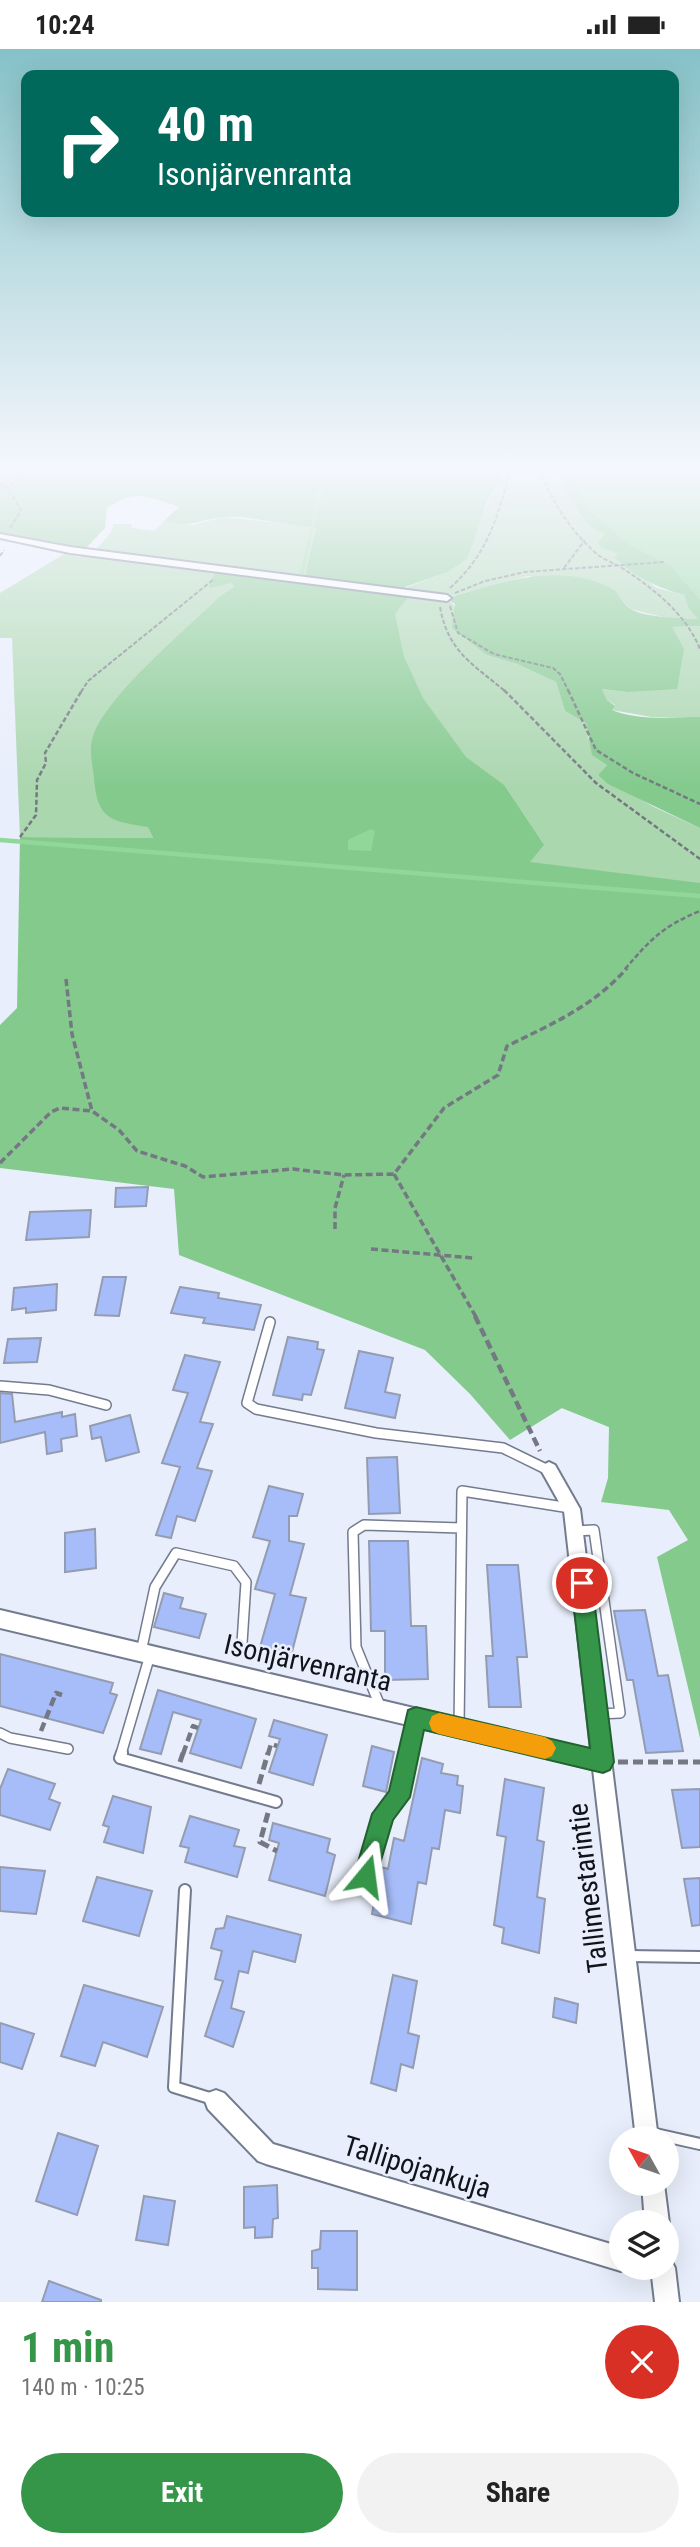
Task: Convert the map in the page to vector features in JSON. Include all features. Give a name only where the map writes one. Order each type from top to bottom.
[{"type":"street","points":[[258,575],[442,597]]},
{"type":"street","name":"Tallimestarintie","points":[[549,1470],[572,1509],[646,2126]]},
{"type":"street","name":"Isonjärvenranta","points":[[0,1619],[603,1762]]},
{"type":"street","name":"Tallipojankuja","points":[[216,2101],[266,2153],[609,2255]]},
{"type":"street","points":[[662,2280],[667,2302]]},
{"type":"lane","points":[[270,1322],[247,1403],[256,1409],[376,1433],[503,1448],[549,1470]]},
{"type":"lane","points":[[0,1386],[49,1390],[106,1405]]},
{"type":"lane","points":[[459,1728],[462,1491],[572,1509]]},
{"type":"lane","points":[[382,1710],[356,1647],[351,1549],[353,1532],[364,1525],[461,1528]]},
{"type":"lane","points":[[242,1643],[246,1582],[234,1566],[176,1553],[165,1564],[152,1594],[145,1654],[120,1758],[274,1801]]},
{"type":"lane","points":[[366,1876],[383,1814],[399,1797],[416,1718]]},
{"type":"lane","points":[[0,1733],[68,1749]]},
{"type":"lane","points":[[184,1890],[174,2087],[216,2101]]},
{"type":"lane","points":[[626,1956],[700,1957]]},
{"type":"lane","points":[[679,2140],[700,2144]]},
{"type":"path","points":[[20,837],[36,815],[37,780],[46,763],[45,753],[88,681],[218,575]]},
{"type":"path","points":[[465,575],[442,597],[444,630],[452,645],[506,692],[596,783],[700,859]]},
{"type":"path","points":[[442,597],[462,588],[517,575]]},
{"type":"path","points":[[631,575],[682,615],[693,631],[700,649]]},
{"type":"path","points":[[442,597],[458,633],[494,653],[553,668],[560,674],[596,750],[633,772],[700,804]]},
{"type":"path","points":[[394,1174],[444,1108],[498,1075],[507,1046],[581,1010],[611,986],[656,933],[670,923],[700,911]]},
{"type":"path","points":[[66,979],[72,1034],[92,1111]]},
{"type":"path","points":[[0,1163],[51,1112],[60,1108],[92,1111],[119,1130],[137,1151],[186,1165],[203,1177],[293,1169],[344,1175],[394,1174]]},
{"type":"path","points":[[394,1174],[477,1319],[549,1470]]},
{"type":"path","points":[[335,1229],[335,1208],[344,1175]]},
{"type":"path","points":[[371,1249],[473,1258]]},
{"type":"path","points":[[36,1742],[56,1693],[62,1695]]},
{"type":"path","points":[[176,1774],[193,1726],[198,1728]]},
{"type":"path","points":[[255,1796],[271,1744],[277,1746]]},
{"type":"path","points":[[603,1762],[700,1762]]},
{"type":"path","points":[[274,1801],[260,1842],[277,1851]]},
{"type":"shaded area","points":[[29,575],[243,575],[406,592],[405,588],[440,575],[640,575],[657,588],[684,595],[688,607],[700,619],[667,618],[630,609],[612,589],[528,576],[448,597],[487,655],[517,664],[556,682],[565,711],[586,723],[588,738],[607,765],[598,775],[654,807],[700,828],[700,889],[609,1427],[562,1408],[21,865],[20,844],[175,853],[149,829],[153,838],[20,837],[12,638],[0,638],[0,593]]},
{"type":"shaded area","points":[[214,575],[249,575],[410,595],[395,614],[404,657],[423,698],[466,757],[504,785],[544,845],[530,862],[700,883],[700,1738],[657,1557],[688,1540],[669,1510],[601,1502],[608,1478],[609,1427],[562,1408],[510,1440],[470,1394],[425,1350],[179,1255],[174,1189],[0,1168],[0,1025],[17,1008],[20,837],[153,838],[148,827],[115,820],[108,816],[98,803],[91,754],[92,740],[111,705],[128,686],[219,597],[234,587],[232,583],[209,588]]},
{"type":"shaded area","points":[[269,575],[305,575],[304,580]]},
{"type":"shaded area","points":[[305,575],[439,575],[405,587],[406,592],[304,580]]},
{"type":"shaded area","points":[[548,575],[591,580],[611,588],[629,608],[643,614],[698,619],[688,607],[684,595],[638,576],[679,575],[700,599],[700,626],[672,627],[684,649],[677,689],[627,692],[602,689],[607,700],[615,706],[612,710],[622,713],[655,718],[700,717],[700,828],[608,784],[598,775],[607,765],[592,755],[586,723],[565,711],[556,682],[517,664],[487,655],[452,628],[455,604],[447,598],[508,581]]},
{"type":"shaded area","points":[[679,575],[700,575],[700,599]]},
{"type":"shaded area","points":[[679,575],[700,575],[700,599]]},
{"type":"shaded area","points":[[700,626],[700,717],[652,717],[612,710],[615,705],[607,700],[602,689],[627,692],[672,627]]},
{"type":"shaded area","points":[[371,829],[375,831],[371,851],[348,850],[348,840]]},
{"type":"building","points":[[148,1187],[146,1206],[115,1207],[116,1188]]},
{"type":"building","points":[[91,1210],[89,1237],[26,1240],[30,1212]]},
{"type":"building","points":[[103,1277],[126,1277],[119,1316],[95,1315]]},
{"type":"building","points":[[57,1284],[56,1310],[26,1313],[26,1308],[12,1310],[14,1288]]},
{"type":"building","points":[[180,1287],[219,1293],[218,1298],[261,1305],[254,1330],[203,1323],[205,1318],[171,1313]]},
{"type":"building","points":[[288,1337],[318,1342],[317,1349],[324,1350],[311,1395],[303,1394],[302,1400],[273,1395]]},
{"type":"building","points":[[41,1338],[37,1362],[4,1363],[8,1339]]},
{"type":"building","points":[[359,1351],[393,1358],[385,1392],[400,1395],[395,1418],[345,1408]]},
{"type":"building","points":[[185,1355],[220,1362],[200,1422],[213,1424],[197,1468],[212,1471],[195,1521],[177,1516],[171,1538],[156,1535],[180,1467],[162,1463],[188,1393],[173,1390]]},
{"type":"building","points":[[0,1393],[12,1394],[15,1422],[62,1412],[62,1417],[75,1414],[77,1436],[61,1439],[62,1451],[47,1454],[45,1432],[0,1443]]},
{"type":"building","points":[[130,1415],[139,1452],[106,1461],[101,1437],[92,1439],[90,1426]]},
{"type":"building","points":[[397,1457],[400,1513],[369,1514],[367,1458]]},
{"type":"building","points":[[269,1486],[303,1494],[297,1516],[289,1516],[289,1541],[304,1544],[290,1595],[306,1598],[292,1652],[274,1648],[271,1661],[257,1658],[275,1594],[255,1589],[270,1541],[253,1537]]},
{"type":"building","points":[[95,1529],[96,1568],[65,1572],[65,1533]]},
{"type":"building","points":[[369,1541],[408,1541],[411,1626],[426,1626],[428,1679],[385,1680],[385,1631],[371,1631]]},
{"type":"building","points":[[487,1565],[518,1565],[527,1657],[517,1657],[521,1707],[489,1707],[486,1656],[493,1656]]},
{"type":"building","points":[[164,1593],[183,1598],[180,1608],[206,1614],[199,1638],[154,1627]]},
{"type":"building","points":[[645,1610],[658,1676],[668,1675],[683,1751],[646,1753],[633,1680],[627,1680],[614,1611]]},
{"type":"building","points":[[0,1654],[113,1683],[110,1693],[117,1695],[103,1733],[0,1706]]},
{"type":"building","points":[[158,1690],[256,1719],[241,1768],[190,1753],[201,1720],[173,1712],[161,1754],[140,1749]]},
{"type":"building","points":[[274,1720],[327,1735],[313,1785],[269,1772],[280,1739],[269,1736]]},
{"type":"building","points":[[372,1746],[394,1752],[386,1792],[363,1786]]},
{"type":"building","points":[[422,1758],[443,1764],[441,1773],[458,1776],[457,1785],[463,1786],[460,1813],[445,1810],[439,1849],[432,1848],[426,1884],[418,1882],[411,1924],[372,1914],[381,1867],[388,1869],[394,1838],[404,1841]]},
{"type":"building","points":[[8,1769],[55,1784],[49,1799],[60,1803],[50,1830],[0,1815],[0,1789]]},
{"type":"building","points":[[505,1779],[544,1788],[537,1840],[544,1842],[537,1897],[545,1899],[539,1953],[502,1943],[504,1928],[494,1925],[506,1837],[497,1835]]},
{"type":"building","points":[[700,1789],[700,1847],[682,1848],[672,1790]]},
{"type":"building","points":[[113,1796],[151,1807],[143,1853],[104,1842],[109,1827],[103,1825]]},
{"type":"building","points":[[190,1816],[239,1830],[234,1846],[245,1848],[237,1877],[185,1862],[189,1848],[180,1846]]},
{"type":"building","points":[[273,1823],[330,1839],[327,1852],[335,1855],[325,1896],[269,1880],[279,1843],[269,1840]]},
{"type":"building","points":[[0,1867],[45,1871],[36,1914],[0,1911]]},
{"type":"building","points":[[97,1877],[152,1891],[139,1936],[83,1921]]},
{"type":"building","points":[[700,1878],[700,1925],[692,1926],[684,1879]]},
{"type":"building","points":[[227,1916],[301,1935],[295,1962],[253,1951],[248,1973],[239,1971],[231,2008],[244,2012],[233,2047],[205,2036],[223,1981],[215,1979],[222,1951],[211,1948],[216,1929],[224,1928]]},
{"type":"building","points":[[393,1975],[417,1981],[408,2033],[419,2036],[413,2068],[401,2064],[396,2091],[371,2083]]},
{"type":"building","points":[[84,1985],[163,2007],[147,2057],[103,2042],[95,2066],[61,2056]]},
{"type":"building","points":[[555,1998],[578,2004],[576,2023],[553,2017]]},
{"type":"building","points":[[0,2023],[34,2034],[22,2069],[0,2062]]},
{"type":"building","points":[[58,2133],[98,2146],[77,2215],[36,2201]]},
{"type":"building","points":[[277,2185],[278,2218],[273,2219],[272,2237],[255,2238],[255,2227],[244,2228],[244,2187]]},
{"type":"building","points":[[144,2196],[175,2201],[168,2245],[136,2240]]},
{"type":"building","points":[[321,2231],[357,2231],[357,2290],[318,2289],[318,2268],[312,2268],[312,2251],[320,2249]]},
{"type":"building","points":[[49,2281],[101,2300],[101,2302],[42,2302]]},
{"type":"waterway","points":[[0,840],[700,896]]},
{"type":"slow traffic","points":[[439,1723],[545,1748]]},
{"type":"route","points":[[366,1876],[383,1814],[399,1797],[416,1718],[603,1762],[582,1583]]}]
